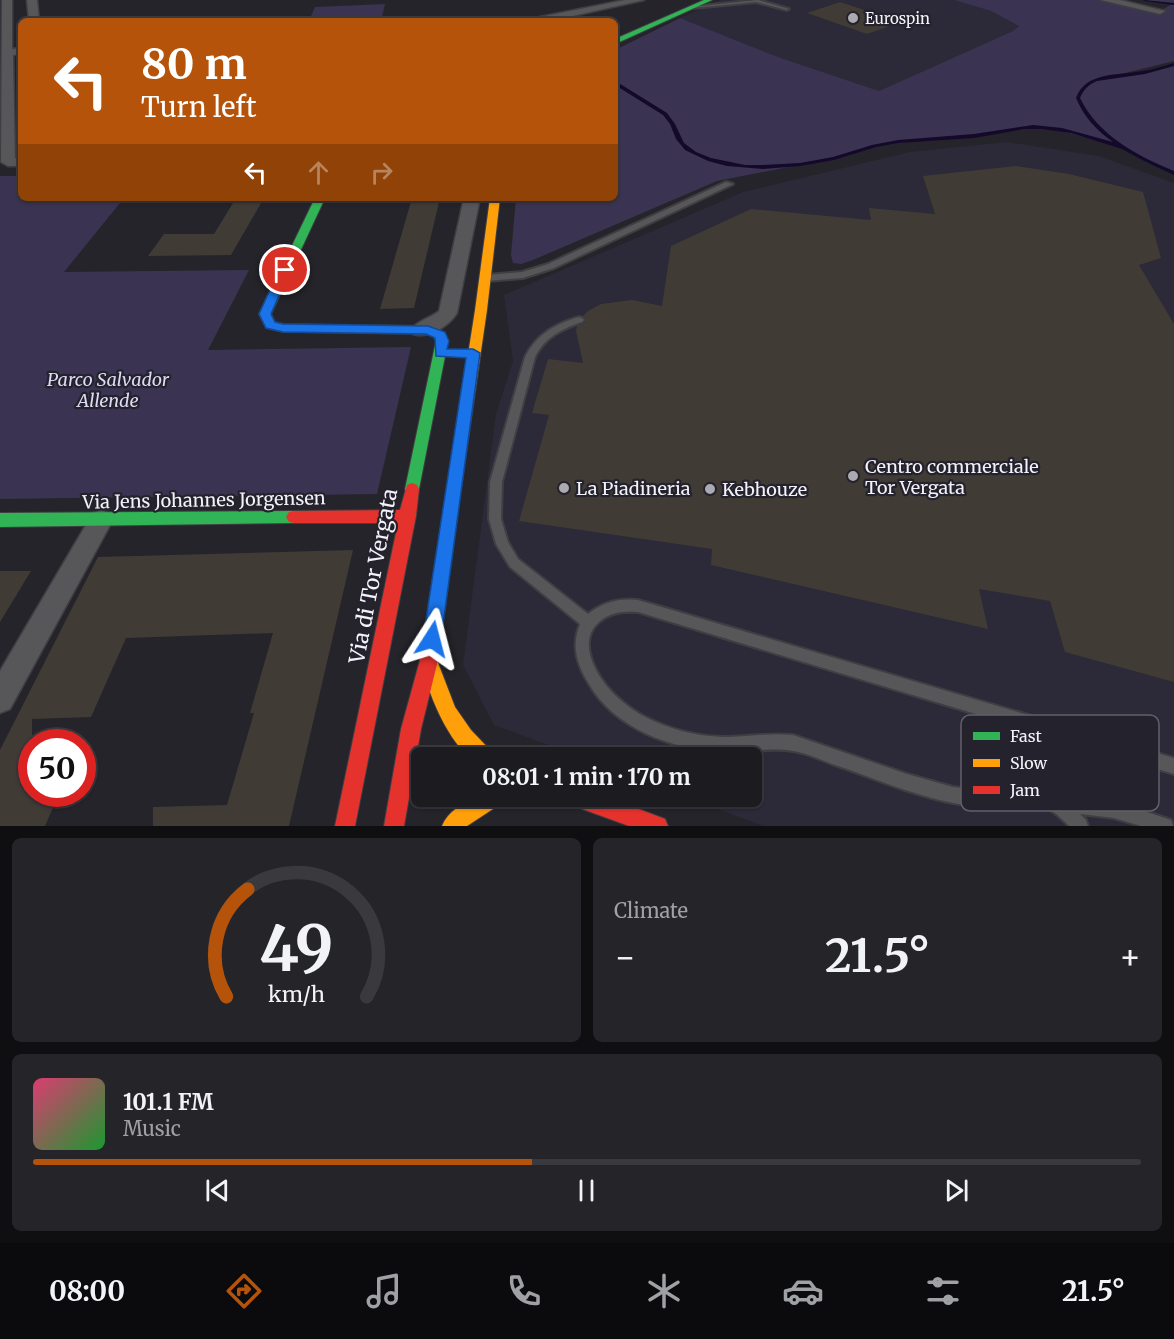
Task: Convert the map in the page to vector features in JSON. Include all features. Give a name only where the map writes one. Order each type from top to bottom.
[{"type":"street","points":[[8,0],[8,162],[18,162]]},
{"type":"street","points":[[33,0],[34,18]]},
{"type":"street","points":[[618,41],[709,0]]},
{"type":"street","points":[[1106,0],[1160,11]]},
{"type":"street","points":[[550,18],[632,1]]},
{"type":"street","points":[[7,53],[18,51]]},
{"type":"street","points":[[7,76],[18,74]]},
{"type":"street","points":[[319,201],[267,306],[265,314],[270,325],[283,328],[432,331],[440,344],[473,353]]},
{"type":"street","points":[[420,330],[438,322],[448,313],[471,201]]},
{"type":"street","points":[[394,826],[411,729],[429,660],[473,353],[487,278],[495,201]]},
{"type":"street","name":"Via di Tor Vergata","points":[[345,826],[408,516],[440,344]]},
{"type":"street","name":"Via Jens Johannes Jorgensen","points":[[0,520],[408,516]]},
{"type":"street","points":[[0,699],[101,520]]},
{"type":"street","points":[[429,660],[442,706],[458,734],[472,747]]},
{"type":"street","points":[[452,826],[477,807]]},
{"type":"street","points":[[604,807],[658,826]]},
{"type":"lane","points":[[693,7],[756,0],[787,9]]},
{"type":"lane","points":[[487,278],[523,274],[551,266],[729,184]]},
{"type":"lane","points":[[579,320],[547,333],[536,344],[530,357],[496,482],[493,508],[498,532],[508,555],[589,623]]},
{"type":"lane","points":[[961,796],[794,743],[721,744],[694,742],[665,734],[624,712],[599,687],[582,649],[582,637],[589,623],[606,608],[618,604],[638,606],[1003,715]]},
{"type":"lane","points":[[1159,762],[1174,766]]},
{"type":"lane","points":[[1064,811],[1080,826]]},
{"type":"lane","points":[[1120,811],[1166,826]]},
{"type":"shaded area","points":[[721,0],[954,0],[991,11],[1019,26],[1013,31],[879,91],[778,57],[680,18]]},
{"type":"shaded area","points":[[1007,142],[1099,156],[1174,183],[1174,826],[763,826],[712,807],[762,807],[762,747],[554,747],[494,725],[463,665],[496,414],[513,361],[504,295],[743,192],[910,152]]},
{"type":"green space","points":[[954,0],[1106,0],[1160,11],[1172,4],[1145,0],[1174,0],[1174,61],[1113,76],[1140,74],[1174,64],[1174,173],[1146,162],[1122,147],[1046,127],[878,145],[834,158],[717,181],[533,260],[521,264],[513,263],[511,255],[516,201],[618,201],[618,49],[680,18],[778,57],[879,91],[1013,31],[1019,26],[991,11]]},
{"type":"green space","points":[[385,4],[382,18],[310,18],[315,7]]},
{"type":"green space","name":"Parco Salvador Allende","points":[[0,176],[18,176],[18,201],[122,201],[64,272],[249,270],[208,350],[411,347],[377,494],[0,499]]},
{"type":"building","name":"Eurospin","points":[[840,2],[901,22],[867,34],[807,13]]},
{"type":"building","points":[[1016,166],[1069,174],[1143,192],[1161,258],[1139,265],[1174,324],[1174,682],[1065,652],[1050,601],[979,589],[988,629],[711,565],[712,549],[519,521],[549,415],[532,413],[548,359],[583,363],[577,326],[586,322],[583,316],[588,311],[601,304],[632,300],[662,306],[671,246],[751,209],[871,220],[869,208],[935,214],[923,176]]},
{"type":"building","points":[[234,201],[262,201],[231,255],[148,256],[164,234],[214,234]]},
{"type":"building","points":[[411,201],[439,201],[414,308],[380,309]]},
{"type":"building","points":[[353,550],[289,826],[153,826],[153,807],[227,805],[254,713],[250,713],[273,633],[126,638],[91,717],[32,719],[32,729],[18,729],[18,807],[53,807],[45,826],[0,826],[0,750],[98,557]]},
{"type":"building","points":[[0,571],[31,571],[0,622]]},
{"type":"waterway","points":[[1145,0],[1174,4]]},
{"type":"waterway","points":[[1174,64],[1145,72],[1095,80],[1081,90],[1078,98],[1084,111],[1105,134],[1147,161],[1174,173]]},
{"type":"waterway","points":[[618,85],[665,114],[682,144],[687,148],[710,160],[727,164],[763,167],[800,164],[834,158],[898,141],[974,136],[1033,127],[1072,132],[1122,147]]},
{"type":"traffic: fast","points":[[618,41],[709,0]]},
{"type":"traffic: fast","points":[[319,201],[265,314],[270,325],[283,328],[428,330],[437,333],[442,341],[412,489]]},
{"type":"traffic: fast","points":[[0,520],[294,517]]},
{"type":"traffic: slow","points":[[453,495],[495,201]]},
{"type":"traffic: slow","points":[[429,661],[437,689],[449,714],[472,747]]},
{"type":"traffic: slow","points":[[452,826],[477,807]]},
{"type":"traffic: jam","points":[[345,826],[412,489]]},
{"type":"traffic: jam","points":[[394,826],[411,729],[429,660],[453,495]]},
{"type":"traffic: jam","points":[[294,517],[408,516]]},
{"type":"traffic: jam","points":[[604,807],[658,826]]},
{"type":"place","name":"Eurospin","points":[[853,18]]},
{"type":"place","name":"Centro commerciale Tor Vergata","points":[[853,476]]},
{"type":"place","name":"La Piadineria","points":[[564,488]]},
{"type":"place","name":"Kebhouze","points":[[710,489]]},
{"type":"route","points":[[285,270],[267,306],[265,314],[270,325],[283,328],[428,330],[441,335],[440,353],[473,353],[432,639]]}]
